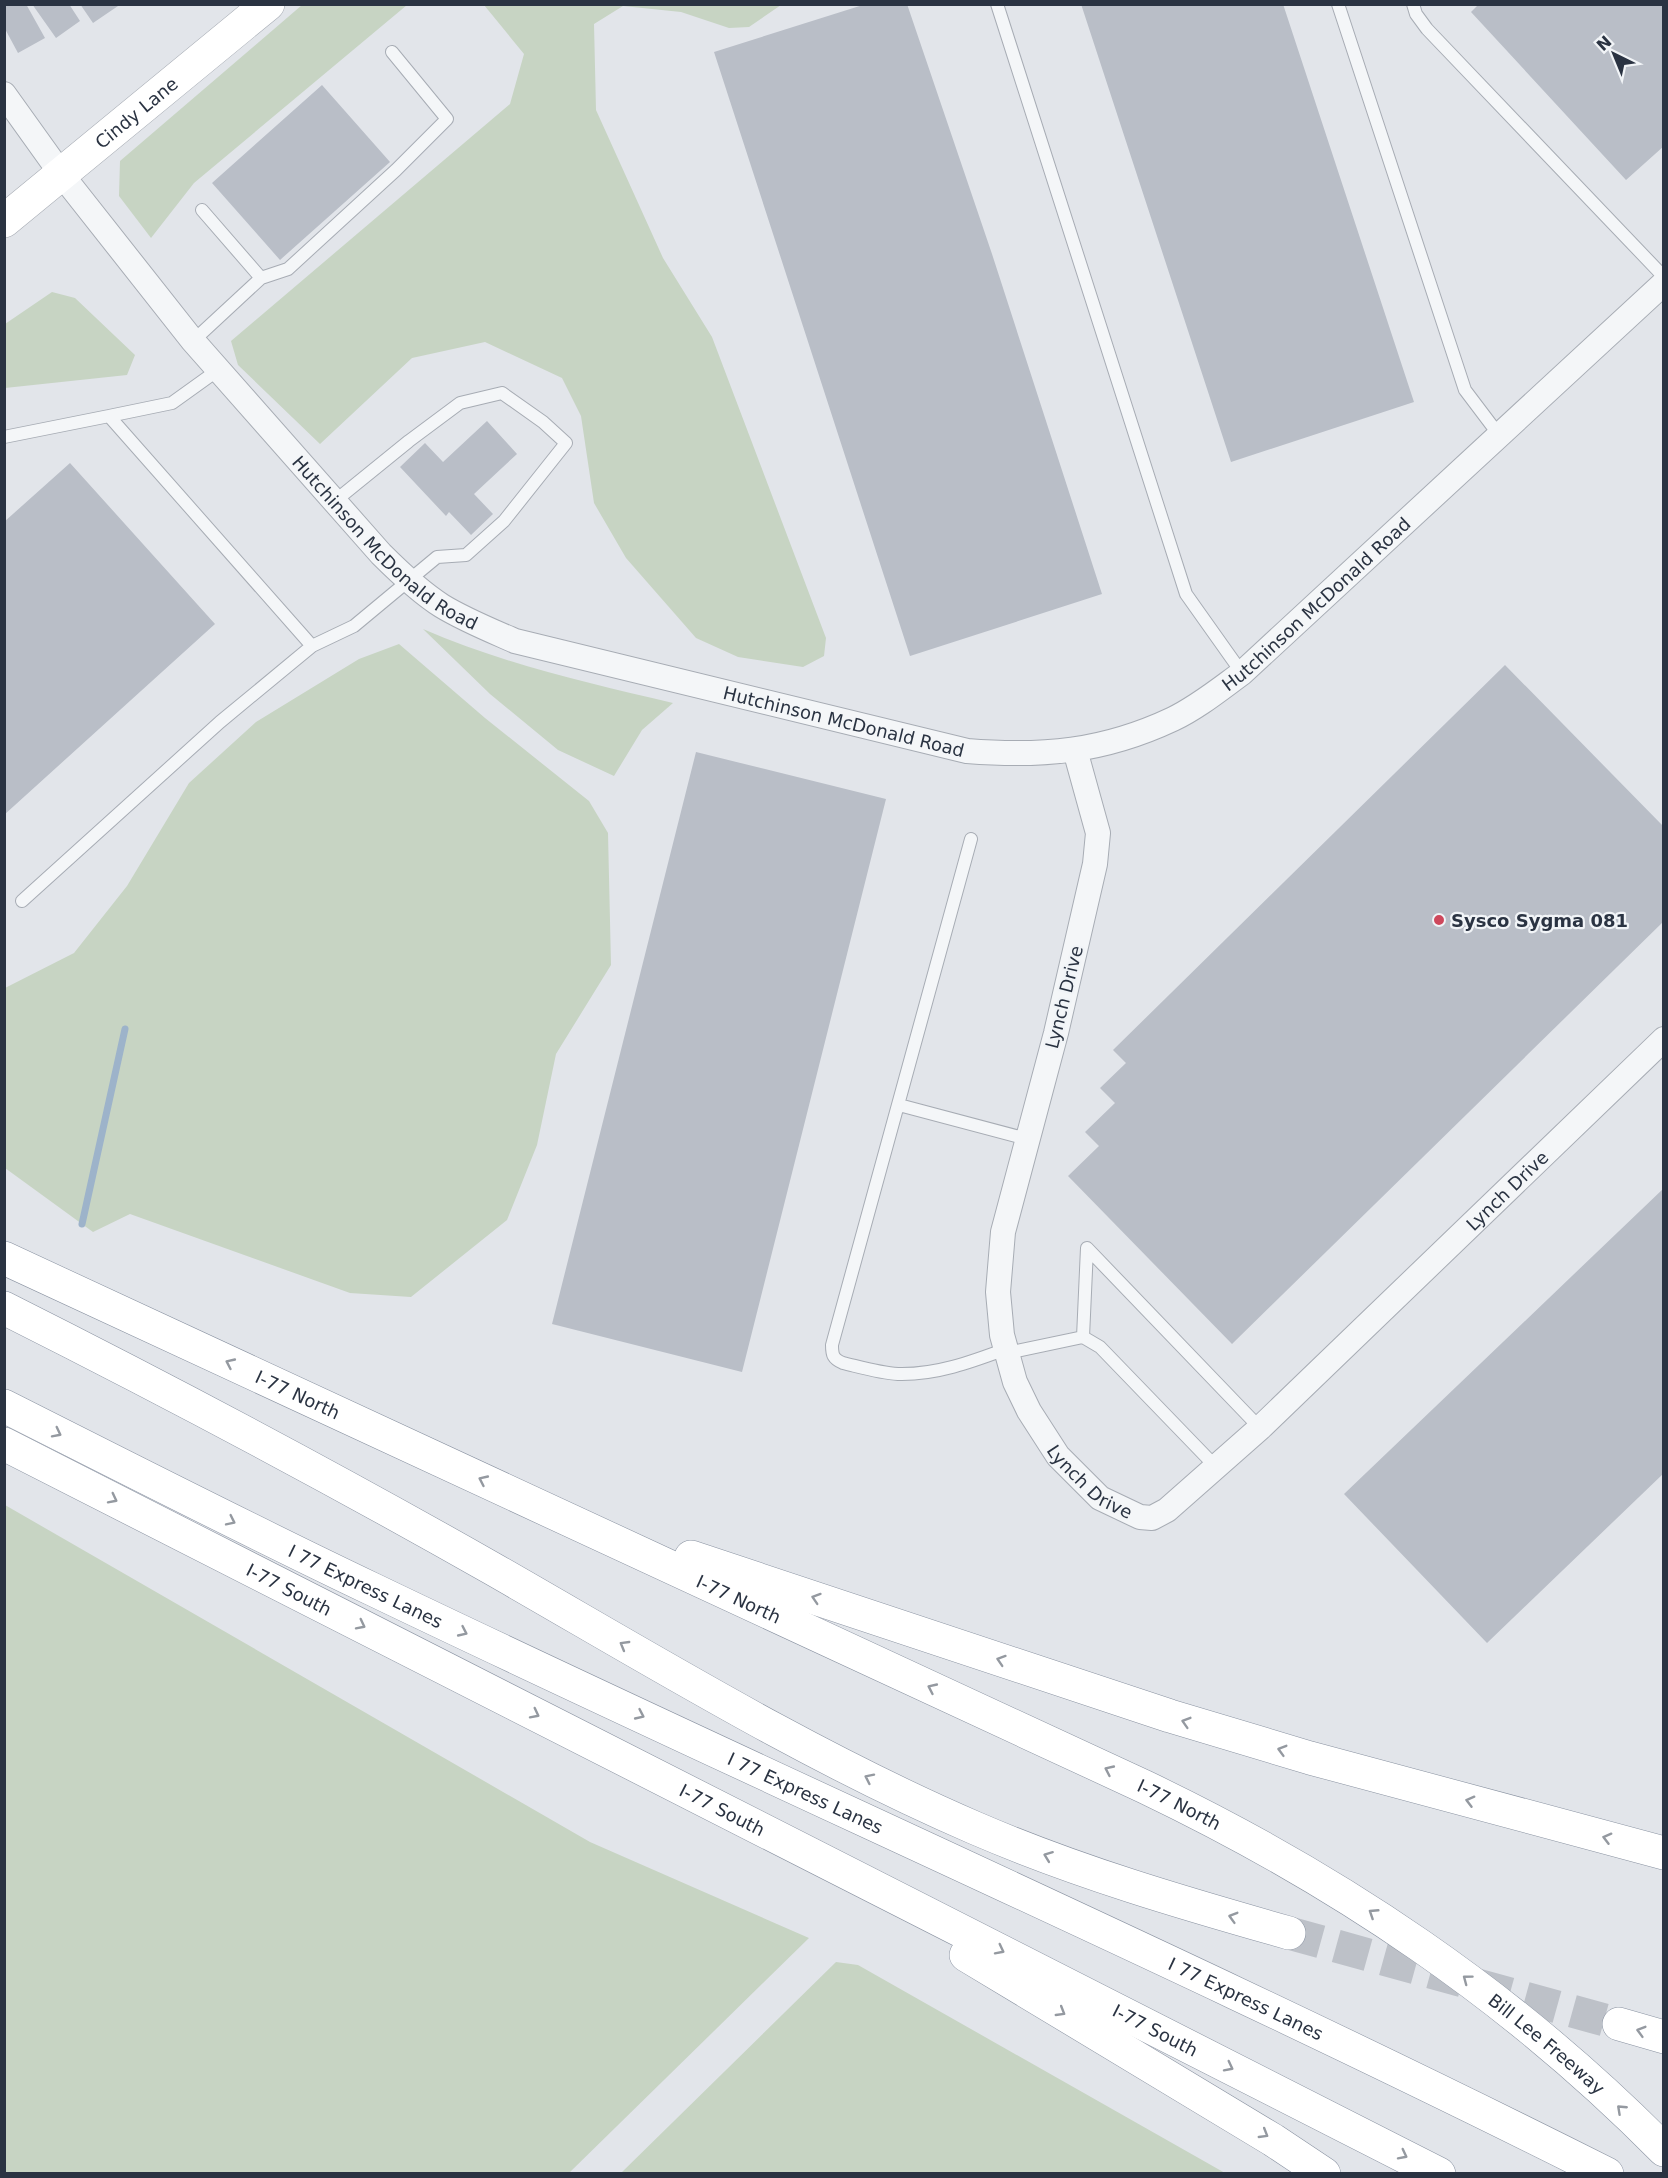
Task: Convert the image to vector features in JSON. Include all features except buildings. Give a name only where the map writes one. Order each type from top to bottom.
[{"type":"main road","name":"Cindy Lane","points":[[4,221],[268,4]]},
{"type":"main road","name":"I-77 North","points":[[4,1258],[1197,1812],[1306,1871],[1421,1945]]},
{"type":"main road","points":[[4,1308],[178,1396],[320,1472],[730,1705],[872,1780],[977,1829],[1083,1869],[1160,1895],[1289,1933]]},
{"type":"main road","name":"I 77 Express Lanes","points":[[4,1406],[224,1518],[375,1591],[1261,2005],[1607,2174]]},
{"type":"main road","name":"I-77 South","points":[[4,1444],[1439,2174]]},
{"type":"main road","points":[[536,1505],[1170,1716],[1310,1758],[1664,1853]]},
{"type":"main road","points":[[723,1809],[1273,2140],[1324,2174]]},
{"type":"main road","name":"Bill Lee Freeway","points":[[1421,1945],[1513,2014],[1565,2058],[1664,2150]]},
{"type":"main road","points":[[1619,2024],[1664,2037]]},
{"type":"street","name":"Hutchinson McDonald Road","points":[[4,93],[62,175],[193,341],[381,554],[442,606],[515,641],[967,751],[1013,755],[1075,750],[1110,743],[1173,718],[1208,698],[1242,673],[1664,283]]},
{"type":"street","name":"Lynch Drive","points":[[1075,750],[1098,833],[1095,864],[1056,1033],[1003,1232],[998,1292],[1002,1335],[1006,1351],[1015,1382],[1029,1411],[1058,1456],[1100,1498],[1140,1517],[1152,1518],[1167,1510],[1260,1428],[1664,1039]]},
{"type":"lane","points":[[997,4],[1186,594],[1242,673]]},
{"type":"lane","points":[[1338,4],[1459,374],[1465,390],[1499,435]]},
{"type":"lane","points":[[1413,4],[1416,14],[1427,29],[1664,277]]},
{"type":"lane","points":[[193,341],[261,278],[288,268],[396,170],[447,118],[392,52]]},
{"type":"lane","points":[[202,210],[261,278]]},
{"type":"lane","points":[[4,437],[172,403],[218,370]]},
{"type":"lane","points":[[22,901],[219,722],[312,646],[354,626],[437,556],[466,555],[504,521],[566,443],[543,422],[502,393],[487,396],[460,404],[409,441],[335,501]]},
{"type":"lane","points":[[109,416],[312,646]]},
{"type":"lane","points":[[971,839],[832,1345],[832,1355],[843,1363],[896,1374],[927,1372],[962,1365],[1006,1351],[1083,1337],[1100,1347],[1216,1467]]},
{"type":"lane","points":[[899,1105],[1027,1139]]},
{"type":"lane","points":[[1083,1337],[1087,1248],[1260,1428]]},
{"type":"green space","points":[[302,5],[407,5],[194,183],[151,238],[119,196],[120,161]]},
{"type":"green space","points":[[484,5],[781,5],[749,27],[729,28],[681,12],[623,6],[594,24],[596,110],[663,258],[712,337],[826,638],[824,656],[803,667],[738,657],[696,638],[626,558],[594,503],[581,416],[562,378],[485,342],[412,358],[320,444],[238,365],[231,341],[510,104],[524,54]]},
{"type":"green space","points":[[52,292],[75,298],[135,355],[127,375],[5,388],[5,324]]},
{"type":"green space","points":[[423,629],[515,663],[673,703],[642,730],[614,776],[558,750],[490,694]]},
{"type":"green space","points":[[399,644],[485,718],[589,801],[608,833],[611,965],[556,1054],[537,1145],[507,1220],[411,1297],[350,1293],[130,1214],[93,1232],[5,1168],[5,988],[74,953],[127,886],[189,783],[256,722],[359,659]]},
{"type":"green space","points":[[5,1505],[590,1842],[809,1938],[569,2173],[5,2173]]},
{"type":"green space","points":[[836,1962],[858,1965],[1225,2173],[621,2173]]},
{"type":"waterway","points":[[82,1224],[125,1029]]},
{"type":"tunnel","points":[[1289,1933],[1619,2024]]},
{"type":"place","name":"Sysco Sygma 081","points":[[1439,920]]}]
